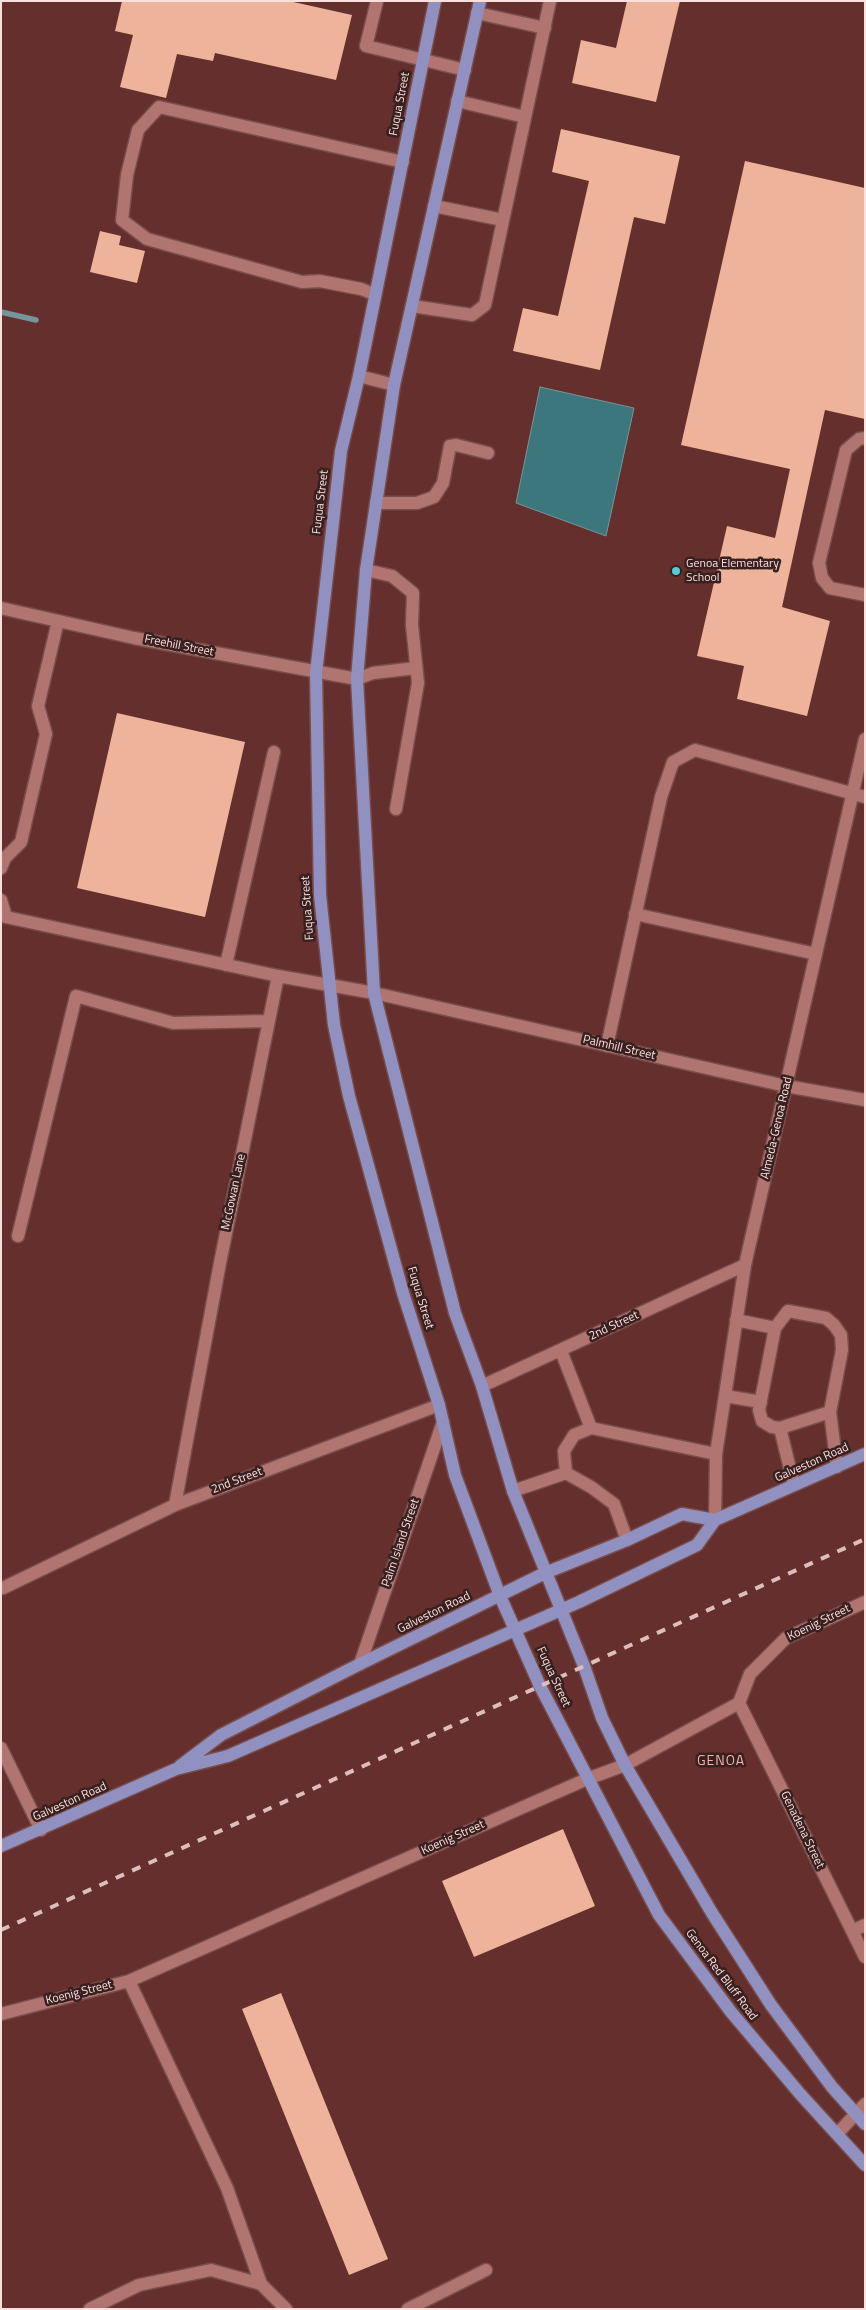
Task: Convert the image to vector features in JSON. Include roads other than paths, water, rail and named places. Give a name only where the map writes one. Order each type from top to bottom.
[{"type":"main road","name":"Fuqua Street","points":[[434,1],[359,376],[341,451],[316,673],[320,895],[334,1025],[348,1096],[403,1293],[439,1405],[455,1475],[500,1596],[540,1686],[587,1779]]},
{"type":"main road","points":[[479,7],[394,385],[366,570],[357,679],[374,993],[455,1313],[482,1386],[514,1491],[545,1573],[584,1666],[602,1718],[625,1765]]},
{"type":"main road","name":"Galveston Road","points":[[1,1846],[176,1769],[228,1756],[561,1610],[698,1545],[716,1520],[865,1454]]},
{"type":"main road","name":"Galveston Road","points":[[176,1769],[221,1735],[545,1573],[627,1540],[682,1514],[716,1520]]},
{"type":"main road","name":"Genoa Red Bluff Road","points":[[625,1765],[712,1913],[771,2005],[832,2087],[860,2109],[865,2124]]},
{"type":"main road","name":"Genoa Red Bluff Road","points":[[587,1779],[659,1915],[730,2012],[865,2165]]},
{"type":"street","points":[[377,1],[366,46],[464,70]]},
{"type":"street","points":[[412,306],[472,315],[485,305],[550,1]]},
{"type":"street","points":[[479,7],[545,28]]},
{"type":"street","points":[[457,101],[526,117]]},
{"type":"street","points":[[374,294],[361,289],[320,281],[302,282],[147,239],[122,220],[127,175],[138,130],[159,107],[403,162]]},
{"type":"street","points":[[434,206],[503,220]]},
{"type":"street","points":[[359,376],[394,385]]},
{"type":"street","points":[[865,438],[859,439],[846,450],[819,564],[822,578],[830,588],[865,595]]},
{"type":"street","points":[[376,503],[417,503],[434,497],[443,483],[450,446],[456,445],[488,453]]},
{"type":"street","points":[[366,570],[392,576],[413,593],[412,625],[418,683],[396,809]]},
{"type":"street","name":"Freehill Street","points":[[1,608],[58,622],[316,673],[357,679]]},
{"type":"street","points":[[1,868],[5,858],[21,842],[40,761],[46,734],[38,706],[58,622]]},
{"type":"street","points":[[357,679],[373,673],[416,668]]},
{"type":"street","name":"Almeda-Genoa Road","points":[[716,1520],[716,1454],[745,1266],[816,954],[859,795],[865,739]]},
{"type":"street","points":[[607,1046],[664,789],[673,762],[695,750],[859,795]]},
{"type":"street","points":[[226,965],[274,752]]},
{"type":"street","points":[[1,900],[6,916],[278,976],[374,993]]},
{"type":"street","points":[[635,914],[816,954]]},
{"type":"street","name":"McGowan Lane","points":[[174,1505],[220,1263],[278,976]]},
{"type":"street","name":"Palmhill Street","points":[[374,993],[786,1086],[865,1100]]},
{"type":"street","points":[[18,1236],[76,996],[173,1023],[269,1021]]},
{"type":"street","name":"2nd Street","points":[[482,1386],[745,1266]]},
{"type":"street","points":[[830,1412],[780,1428],[762,1421],[759,1410],[775,1328],[788,1311],[826,1318],[840,1335],[842,1350],[830,1412],[837,1467]]},
{"type":"street","points":[[736,1320],[775,1328]]},
{"type":"street","points":[[561,1351],[591,1428]]},
{"type":"street","points":[[725,1396],[761,1402]]},
{"type":"street","name":"2nd Street","points":[[3,1588],[174,1505],[439,1405]]},
{"type":"street","name":"Palm Island Street","points":[[360,1664],[443,1422]]},
{"type":"street","points":[[566,1474],[564,1451],[574,1435],[591,1428],[716,1454]]},
{"type":"street","points":[[780,1428],[794,1485]]},
{"type":"street","points":[[514,1491],[566,1474],[591,1487],[614,1504],[627,1540]]},
{"type":"street","name":"Koenig Street","points":[[1,2014],[129,1981],[587,1779],[625,1765],[739,1703],[750,1674],[786,1638],[865,1602]]},
{"type":"street","name":"Genadena Street","points":[[739,1703],[865,1957]]},
{"type":"street","points":[[1,1748],[41,1830]]},
{"type":"street","points":[[852,1931],[865,1925]]},
{"type":"street","points":[[129,1981],[227,2188],[262,2284],[286,2309]]},
{"type":"street","points":[[837,2134],[860,2109]]},
{"type":"street","points":[[90,2309],[139,2285],[211,2270],[262,2284]]},
{"type":"street","points":[[408,2309],[486,2270]]},
{"type":"water","points":[[540,387],[634,408],[606,536],[516,503]]},
{"type":"waterway","points":[[1,312],[36,320]]},
{"type":"railway","points":[[1,1930],[865,1539]]},
{"type":"place","name":"Genoa Elementary School","points":[[676,571]]},
{"type":"district","name":"GENOA","points":[[721,1762]]}]
